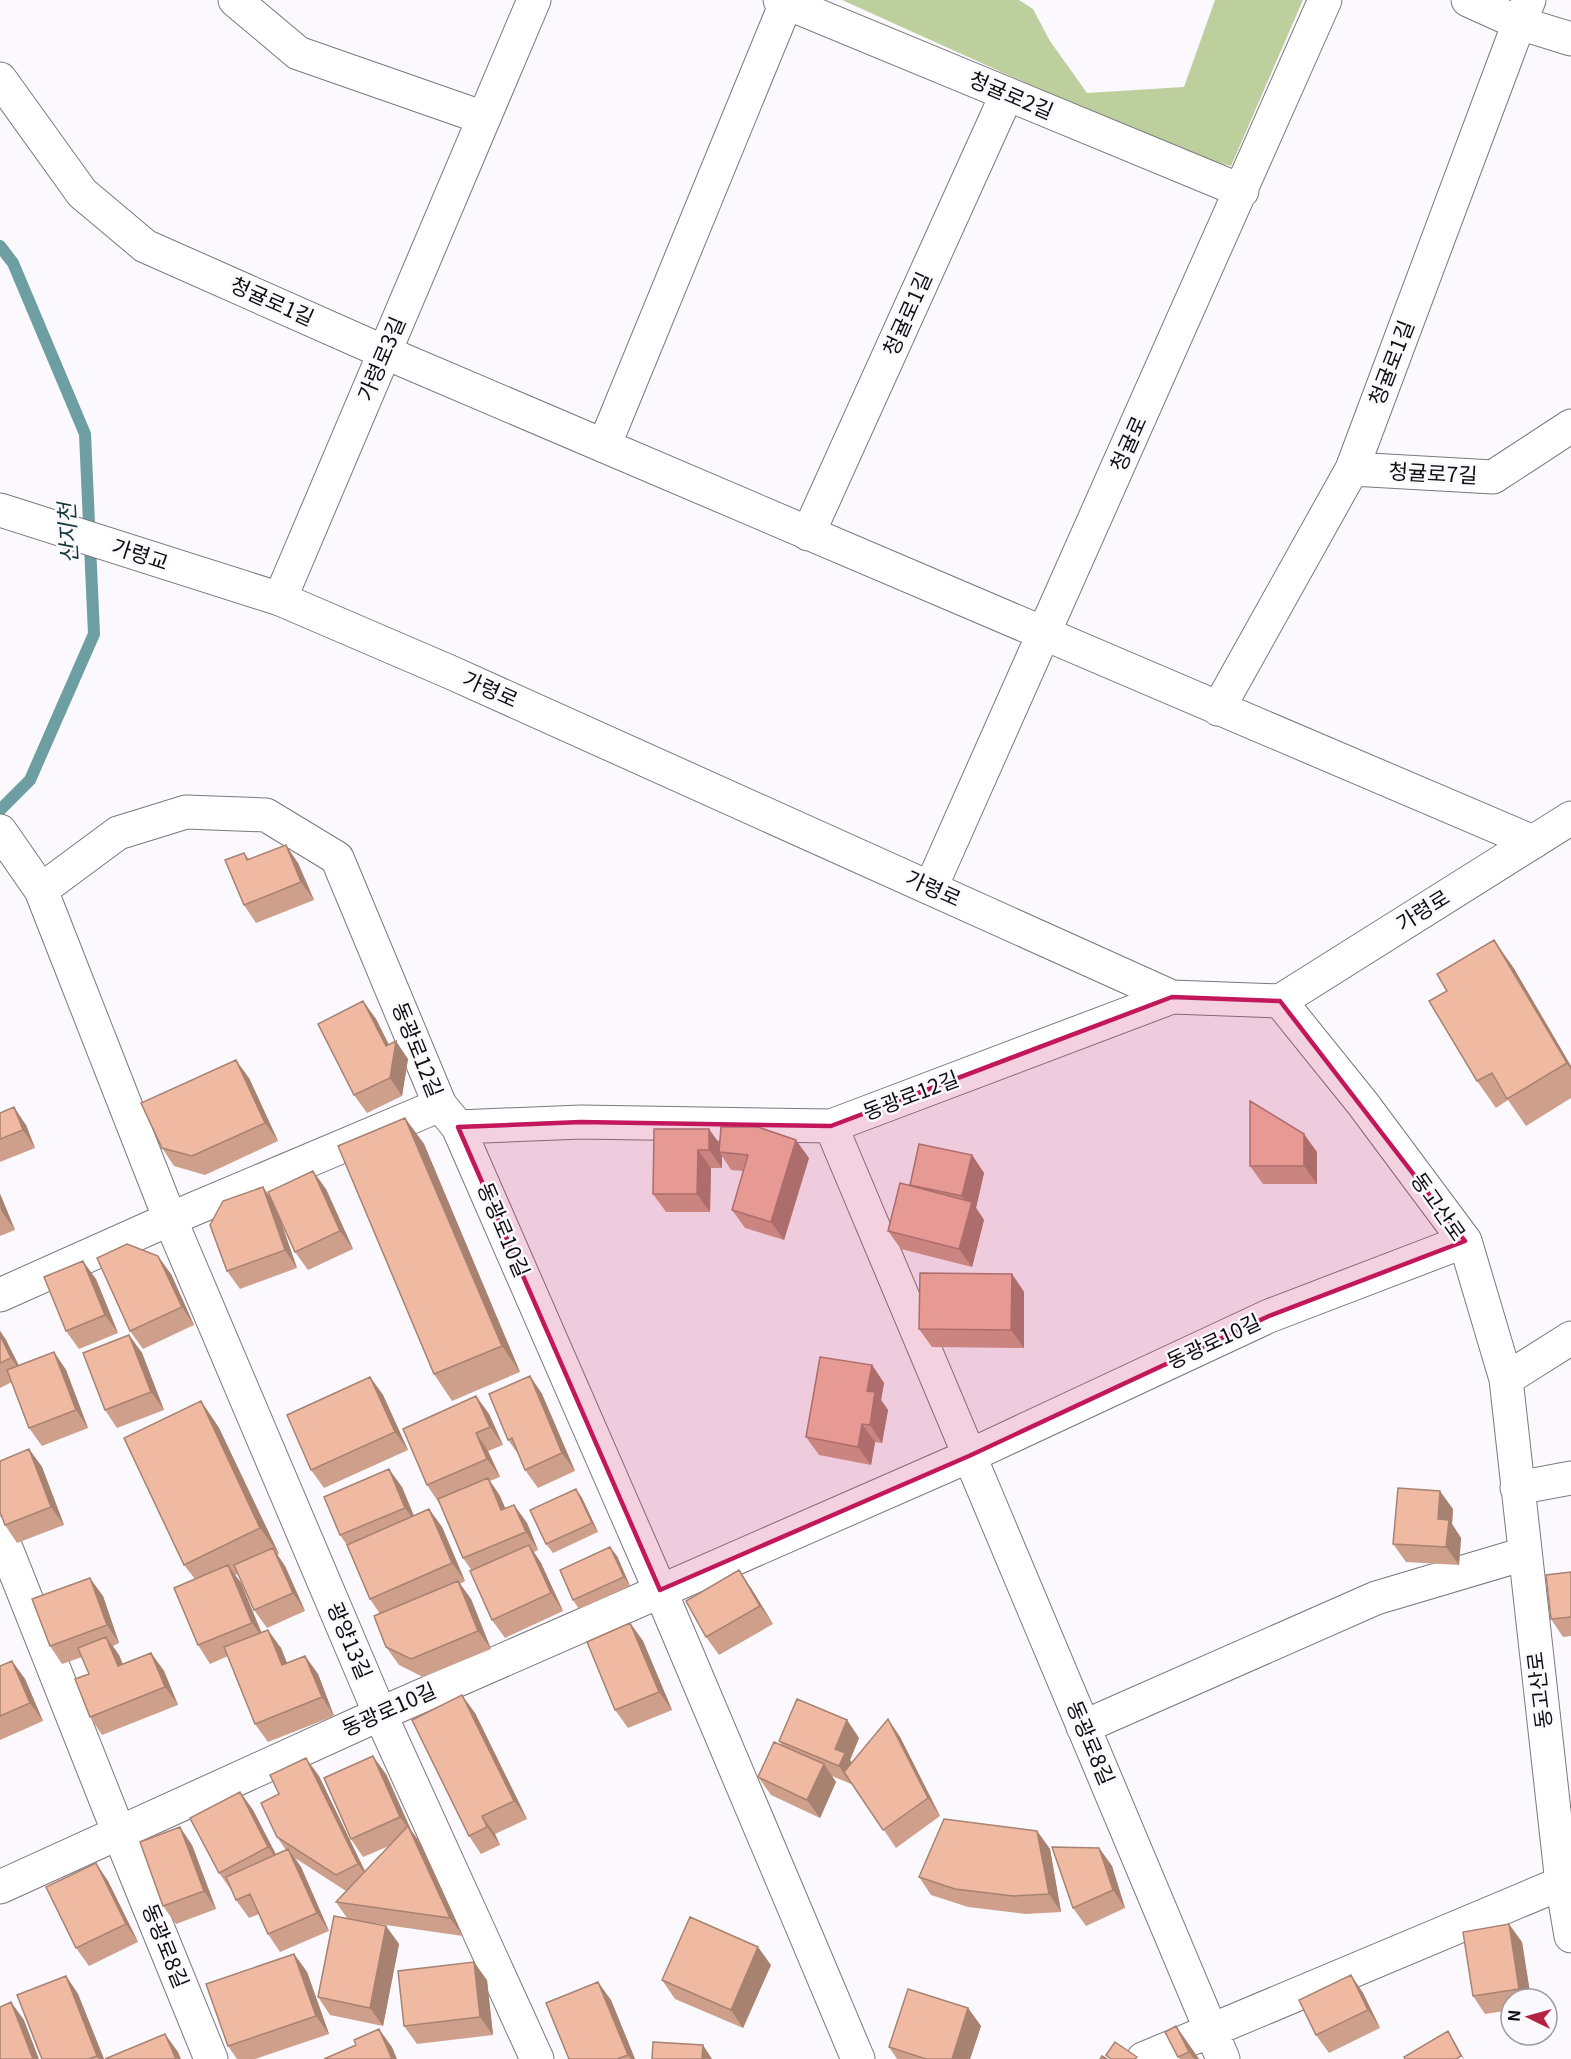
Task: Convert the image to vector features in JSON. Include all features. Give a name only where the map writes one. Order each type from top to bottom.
[{"type":"street","points":[[235,0],[298,53],[484,118]]},
{"type":"street","name":"가령로3길","points":[[280,599],[534,0]]},
{"type":"street","name":"청귤로","points":[[931,888],[1242,192],[1325,0]]},
{"type":"street","points":[[1468,0],[1524,11],[1571,39]]},
{"type":"street","points":[[604,446],[783,1]]},
{"type":"street","name":"청귤로2길","points":[[783,1],[1242,192]]},
{"type":"street","name":"청귤로1길","points":[[1218,709],[1352,469],[1524,11]]},
{"type":"street","name":"청귤로1길","points":[[0,79],[82,193],[145,246],[384,352],[1533,842]]},
{"type":"street","name":"청귤로1길","points":[[808,534],[1007,94]]},
{"type":"street","name":"청귤로7길","points":[[1352,469],[1493,477],[1571,426]]},
{"type":"street","name":"가령교","points":[[0,510],[280,599]]},
{"type":"street","name":"가령로","points":[[280,599],[450,672],[1172,997],[1280,1001],[1571,819]]},
{"type":"street","name":"동광로12길","points":[[41,890],[118,833],[186,813],[266,815],[338,858],[449,1116]]},
{"type":"street","name":"광양13길","points":[[0,831],[41,890],[170,1219],[380,1714],[537,2059]]},
{"type":"street","name":"동광로12길","points":[[0,1295],[170,1219],[449,1116],[581,1122],[831,1126],[1172,997]]},
{"type":"street","name":"동고산로","points":[[1280,1001],[1363,1104],[1465,1241],[1506,1379],[1524,1554],[1561,1785],[1562,1883],[1571,1936]]},
{"type":"street","name":"동광로10길","points":[[449,1116],[660,1590]]},
{"type":"street","points":[[831,1126],[969,1456]]},
{"type":"street","name":"동광로10길","points":[[0,1887],[380,1714],[969,1456],[1269,1316],[1465,1241]]},
{"type":"street","points":[[1506,1379],[1571,1338]]},
{"type":"street","name":"동광로8길","points":[[969,1456],[1216,2045]]},
{"type":"street","points":[[1517,1488],[1571,1478]]},
{"type":"street","points":[[0,1533],[119,1833]]},
{"type":"street","points":[[1083,1727],[1376,1598],[1524,1554]]},
{"type":"street","points":[[660,1590],[858,2059]]},
{"type":"street","name":"동광로8길","points":[[119,1833],[211,2059]]},
{"type":"street","points":[[1143,2059],[1216,2045],[1562,1883]]},
{"type":"highlighted area","points":[[1172,997],[1280,1001],[1465,1241],[1269,1316],[969,1456],[660,1590],[458,1127],[581,1122],[831,1126]]},
{"type":"green space","points":[[842,0],[1019,0],[1033,9],[1050,41],[1087,93],[1184,87],[1215,0],[1303,0],[1231,166],[1179,152]]},
{"type":"building","points":[[286,845],[301,882],[244,905],[225,860],[244,853],[247,860]]},
{"type":"building","points":[[1494,940],[1567,1063],[1507,1099],[1492,1073],[1477,1081],[1429,1001],[1447,991],[1437,974]]},
{"type":"building","points":[[363,1001],[386,1046],[396,1041],[390,1078],[354,1095],[318,1024]]},
{"type":"building","points":[[236,1060],[265,1123],[192,1156],[162,1148],[141,1103]]},
{"type":"building","points":[[1250,1101],[1304,1134],[1304,1166],[1250,1166]]},
{"type":"building","points":[[14,1107],[23,1130],[0,1139],[0,1113]]},
{"type":"building","points":[[405,1118],[502,1346],[434,1374],[338,1146]]},
{"type":"building","points":[[721,1127],[758,1127],[796,1140],[771,1222],[732,1210],[748,1155],[719,1152]]},
{"type":"building","points":[[654,1129],[709,1129],[709,1150],[698,1150],[697,1194],[653,1194]]},
{"type":"building","points":[[919,1144],[972,1155],[962,1196],[910,1185]]},
{"type":"building","points":[[313,1171],[340,1231],[295,1252],[268,1192]]},
{"type":"building","points":[[900,1183],[972,1202],[959,1249],[888,1231]]},
{"type":"building","points":[[263,1187],[285,1250],[227,1271],[210,1225],[223,1201]]},
{"type":"building","points":[[127,1244],[158,1256],[182,1307],[130,1331],[97,1258]]},
{"type":"building","points":[[83,1261],[105,1315],[66,1331],[44,1277]]},
{"type":"building","points":[[920,1273],[1012,1274],[1011,1330],[919,1329]]},
{"type":"building","points":[[0,1335],[11,1358],[0,1363]]},
{"type":"building","points":[[129,1335],[151,1392],[105,1410],[83,1353]]},
{"type":"building","points":[[54,1352],[76,1410],[29,1428],[7,1370]]},
{"type":"building","points":[[820,1357],[872,1365],[867,1391],[875,1392],[870,1425],[862,1424],[858,1447],[806,1437]]},
{"type":"building","points":[[530,1376],[562,1453],[525,1470],[512,1438],[508,1440],[489,1394]]},
{"type":"building","points":[[370,1377],[395,1432],[311,1470],[287,1415]]},
{"type":"building","points":[[476,1396],[490,1427],[476,1433],[487,1459],[427,1485],[403,1429]]},
{"type":"building","points":[[201,1401],[260,1528],[184,1565],[124,1438]]},
{"type":"building","points":[[29,1449],[51,1507],[5,1525],[0,1512],[0,1461]]},
{"type":"building","points":[[389,1469],[405,1508],[340,1535],[324,1497]]},
{"type":"building","points":[[488,1478],[501,1510],[514,1505],[526,1532],[463,1558],[438,1499]]},
{"type":"building","points":[[1398,1488],[1440,1491],[1438,1519],[1449,1520],[1446,1547],[1393,1544]]},
{"type":"building","points":[[576,1489],[592,1523],[546,1544],[530,1510]]},
{"type":"building","points":[[429,1509],[452,1563],[370,1599],[347,1545]]},
{"type":"building","points":[[529,1545],[551,1593],[492,1620],[470,1571]]},
{"type":"building","points":[[610,1547],[624,1577],[573,1600],[560,1570]]},
{"type":"building","points":[[273,1548],[293,1593],[254,1610],[234,1565]]},
{"type":"building","points":[[228,1565],[252,1623],[198,1645],[174,1588]]},
{"type":"building","points":[[739,1570],[760,1606],[706,1637],[686,1601]]},
{"type":"building","points":[[1571,1572],[1571,1617],[1551,1619],[1546,1575]]},
{"type":"building","points":[[90,1578],[107,1625],[50,1646],[32,1599]]},
{"type":"building","points":[[458,1581],[478,1631],[411,1659],[386,1647],[374,1616]]},
{"type":"building","points":[[630,1623],[659,1692],[615,1710],[587,1642]]},
{"type":"building","points":[[268,1630],[282,1665],[305,1656],[322,1697],[255,1724],[224,1647]]},
{"type":"building","points":[[106,1637],[118,1666],[151,1653],[165,1687],[90,1717],[75,1679],[89,1674],[78,1648]]},
{"type":"building","points":[[12,1661],[30,1703],[0,1716],[0,1666]]},
{"type":"building","points":[[462,1695],[514,1801],[482,1816],[487,1827],[469,1836],[412,1720]]},
{"type":"building","points":[[797,1699],[847,1720],[835,1749],[845,1753],[839,1766],[779,1741]]},
{"type":"building","points":[[888,1719],[928,1798],[883,1830],[844,1772]]},
{"type":"building","points":[[774,1742],[824,1764],[807,1800],[758,1777]]},
{"type":"building","points":[[373,1756],[400,1817],[351,1839],[324,1778]]},
{"type":"building","points":[[306,1758],[358,1864],[336,1875],[277,1837],[261,1803],[279,1794],[270,1775]]},
{"type":"building","points":[[240,1792],[268,1847],[219,1873],[190,1818]]},
{"type":"building","points":[[944,1819],[1037,1831],[1049,1894],[1013,1896],[955,1889],[919,1877]]},
{"type":"building","points":[[408,1826],[450,1918],[336,1902]]},
{"type":"building","points":[[180,1827],[204,1891],[163,1906],[140,1842]]},
{"type":"building","points":[[1052,1847],[1099,1848],[1113,1890],[1073,1908]]},
{"type":"building","points":[[288,1849],[317,1913],[268,1934],[250,1894],[236,1900],[226,1877]]},
{"type":"building","points":[[96,1863],[126,1924],[76,1948],[46,1887]]},
{"type":"building","points":[[334,1916],[386,1926],[370,2008],[318,1997]]},
{"type":"building","points":[[690,1917],[758,1947],[731,2010],[662,1980]]},
{"type":"building","points":[[1509,1924],[1519,1987],[1499,1987],[1499,1992],[1473,1996],[1463,1932]]},
{"type":"building","points":[[294,1954],[316,2016],[228,2046],[206,1984]]},
{"type":"building","points":[[474,1962],[480,2017],[404,2026],[398,1971]]},
{"type":"building","points":[[1351,1975],[1368,2010],[1316,2035],[1299,2000]]},
{"type":"building","points":[[66,1976],[97,2056],[88,2059],[42,2059],[17,1995]]},
{"type":"building","points":[[598,1982],[628,2055],[617,2059],[569,2059],[546,2003]]},
{"type":"building","points":[[908,1989],[968,2008],[952,2059],[926,2059],[889,2047]]},
{"type":"building","points":[[11,2002],[33,2059],[0,2059],[0,2007]]},
{"type":"building","points":[[1176,2026],[1189,2052],[1178,2057],[1165,2032]]},
{"type":"building","points":[[379,2029],[392,2059],[324,2059],[356,2045],[354,2040]]},
{"type":"building","points":[[1448,2031],[1461,2056],[1456,2059],[1405,2059],[1404,2057]]},
{"type":"building","points":[[165,2034],[176,2059],[105,2059]]},
{"type":"building","points":[[653,2042],[703,2045],[702,2059],[652,2059]]},
{"type":"building","points":[[1115,2042],[1137,2057],[1135,2059],[1111,2059],[1106,2055]]},
{"type":"waterway","name":"산지천","points":[[0,246],[13,263],[85,434],[94,634],[30,780],[0,810]]}]
